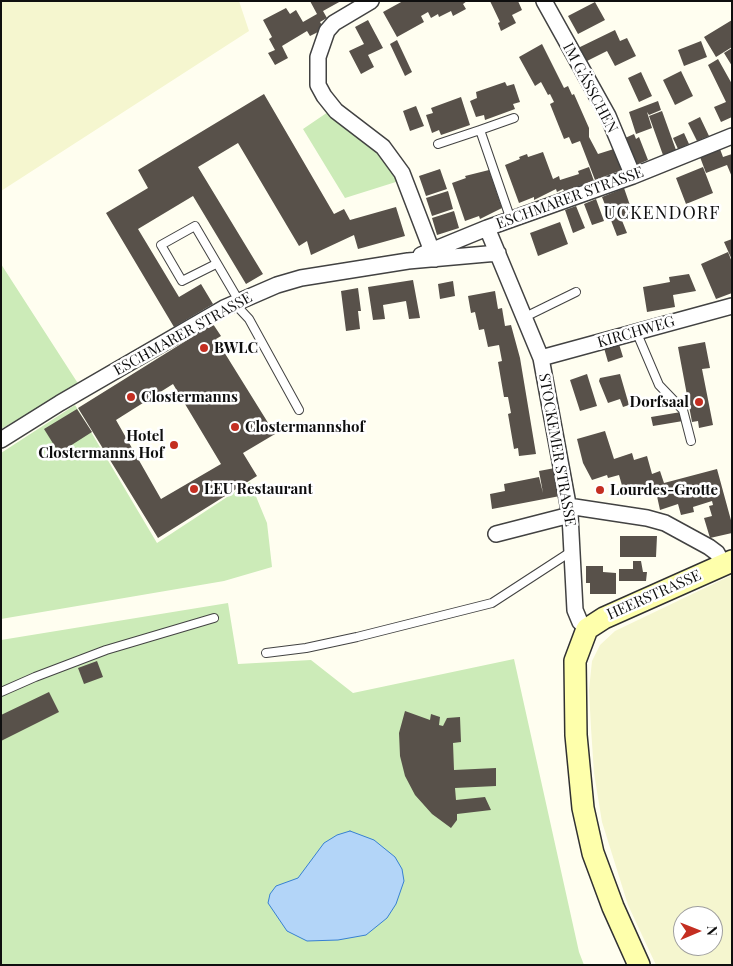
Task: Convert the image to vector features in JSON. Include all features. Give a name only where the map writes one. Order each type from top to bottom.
[{"type":"main road","name":"HEERSTRASSE","points":[[587,629],[604,618],[727,562]]},
{"type":"main road","points":[[587,629],[575,661],[576,735],[583,808],[593,853],[613,907],[639,965]]},
{"type":"street","name":"IM GÄSSCHEN","points":[[544,1],[608,116],[633,176]]},
{"type":"street","points":[[360,4],[334,23],[327,31],[318,58],[318,84],[324,96],[336,111],[383,147],[402,173],[434,255]]},
{"type":"street","name":"ESCHMARER STRASSE","points":[[434,255],[487,228],[633,176],[732,136]]},
{"type":"street","name":"STOCKEMER STRASSE","points":[[487,228],[541,358],[569,511],[575,610],[580,622],[587,629]]},
{"type":"street","name":"ESCHMARER STRASSE","points":[[1,440],[60,403],[237,302],[278,285],[301,278],[434,255],[498,253]]},
{"type":"street","name":"KIRCHWEG","points":[[541,358],[732,306]]},
{"type":"street","name":"HEERSTRASSE","points":[[496,534],[569,511],[647,518],[665,523],[709,546],[727,562]]},
{"type":"lane","points":[[438,144],[514,118]]},
{"type":"lane","points":[[480,130],[511,220]]},
{"type":"lane","points":[[216,264],[182,281],[161,245],[195,226],[299,410]]},
{"type":"lane","points":[[525,317],[576,292]]},
{"type":"lane","points":[[636,331],[659,385],[683,410],[691,441]]},
{"type":"lane","points":[[266,653],[306,648],[357,637],[492,603],[572,551]]},
{"type":"lane","points":[[1,692],[106,650],[214,618]]},
{"type":"green space","points":[[1,1],[239,1],[249,31],[1,191]]},
{"type":"green space","points":[[328,112],[380,152],[399,181],[345,198],[303,129]]},
{"type":"green space","points":[[1,264],[79,385],[1,429]]},
{"type":"green space","points":[[75,405],[157,543],[250,482],[267,523],[272,567],[224,581],[1,619],[1,453]]},
{"type":"green space","points":[[732,575],[732,965],[656,965],[628,905],[602,822],[594,773],[589,690],[592,661],[600,645],[615,631]]},
{"type":"green space","points":[[228,603],[238,664],[311,660],[353,693],[514,659],[579,952],[584,965],[1,965],[1,640]]},
{"type":"water","points":[[350,831],[374,840],[395,857],[402,869],[404,881],[396,904],[387,918],[366,935],[338,940],[307,941],[287,931],[268,903],[270,894],[276,886],[298,878],[324,843],[337,835]]},
{"type":"building","points":[[310,1],[341,1],[323,11],[327,18],[320,22],[324,29],[310,36],[307,31],[282,46],[288,58],[275,65],[268,53],[275,50],[269,39],[272,37],[263,20],[286,8],[290,14],[296,10],[303,22],[317,14]]},
{"type":"building","points":[[403,1],[467,1],[463,4],[466,9],[453,16],[451,11],[439,17],[438,14],[431,18],[428,12],[421,16],[424,22],[397,37],[383,12]]},
{"type":"building","points":[[490,1],[518,1],[522,10],[512,15],[516,23],[501,31],[498,23],[500,22]]},
{"type":"building","points":[[595,2],[605,20],[578,34],[568,16]]},
{"type":"building","points":[[368,20],[383,48],[368,55],[374,67],[361,74],[349,51],[364,44],[355,27]]},
{"type":"building","points":[[732,20],[732,47],[716,57],[704,37]]},
{"type":"building","points":[[615,30],[620,41],[627,38],[636,56],[615,66],[607,51],[585,62],[578,48]]},
{"type":"building","points":[[397,40],[412,72],[405,76],[390,44]]},
{"type":"building","points":[[701,41],[707,57],[684,66],[678,50]]},
{"type":"building","points":[[542,44],[564,88],[568,86],[572,95],[574,94],[589,128],[589,137],[598,154],[617,148],[625,169],[595,180],[580,141],[572,144],[569,137],[564,139],[550,104],[554,102],[550,94],[548,95],[541,82],[535,86],[519,57]]},
{"type":"building","points":[[732,48],[732,66],[724,53]]},
{"type":"building","points":[[718,59],[732,84],[732,117],[721,122],[714,107],[726,102],[708,65]]},
{"type":"building","points":[[681,71],[693,96],[675,105],[663,80]]},
{"type":"building","points":[[641,72],[652,96],[639,102],[628,78]]},
{"type":"building","points":[[505,82],[507,86],[514,84],[520,102],[513,104],[515,109],[485,120],[484,115],[476,117],[470,101],[477,98],[476,92]]},
{"type":"building","points":[[264,94],[334,214],[344,209],[350,220],[396,207],[405,236],[358,249],[354,235],[311,255],[307,241],[299,246],[238,143],[198,167],[263,274],[246,284],[193,196],[138,229],[179,297],[201,284],[213,304],[174,327],[106,213],[148,188],[138,170]]},
{"type":"building","points":[[461,97],[470,125],[441,135],[439,130],[432,133],[426,115],[433,113],[431,108]]},
{"type":"building","points":[[658,101],[661,110],[649,115],[647,112],[652,128],[636,134],[629,112]]},
{"type":"building","points":[[416,106],[424,126],[410,131],[403,111]]},
{"type":"building","points":[[662,111],[676,150],[663,155],[649,116]]},
{"type":"building","points":[[700,117],[709,136],[697,141],[688,123]]},
{"type":"building","points":[[684,133],[689,144],[678,149],[673,138]]},
{"type":"building","points":[[634,134],[636,139],[639,137],[648,160],[634,166],[623,139]]},
{"type":"building","points":[[720,149],[723,157],[732,154],[732,177],[727,165],[706,173],[700,157]]},
{"type":"building","points":[[543,152],[553,179],[559,176],[560,180],[579,174],[578,171],[589,167],[594,181],[564,191],[563,189],[557,192],[556,189],[534,200],[534,197],[519,203],[505,165],[527,154],[528,157]]},
{"type":"building","points":[[703,167],[713,193],[686,204],[676,178]]},
{"type":"building","points":[[440,169],[447,189],[426,196],[419,176]]},
{"type":"building","points":[[489,170],[502,208],[480,219],[479,216],[465,221],[452,183],[466,178],[465,176]]},
{"type":"building","points":[[624,188],[633,214],[621,218],[627,233],[617,236],[602,197]]},
{"type":"building","points":[[448,191],[453,209],[432,216],[426,198]]},
{"type":"building","points":[[596,199],[604,221],[592,225],[584,204]]},
{"type":"building","points":[[576,206],[585,228],[573,233],[565,210]]},
{"type":"building","points":[[454,211],[459,228],[437,235],[432,218]]},
{"type":"building","points":[[560,222],[568,244],[538,256],[530,233]]},
{"type":"building","points":[[732,239],[732,260],[724,242]]},
{"type":"building","points":[[728,252],[732,262],[732,293],[716,299],[701,264]]},
{"type":"building","points":[[689,274],[696,291],[673,295],[675,307],[647,312],[643,287],[670,282],[669,277]]},
{"type":"building","points":[[413,280],[420,318],[409,319],[406,301],[383,305],[385,319],[373,320],[368,287]]},
{"type":"building","points":[[453,281],[455,296],[440,299],[438,284]]},
{"type":"building","points":[[358,288],[361,311],[358,311],[360,329],[346,331],[341,291]]},
{"type":"building","points":[[495,291],[498,309],[502,308],[505,326],[511,325],[520,358],[536,454],[519,456],[518,448],[514,449],[508,414],[511,413],[508,397],[504,397],[498,362],[502,361],[499,345],[488,347],[484,329],[479,330],[475,312],[471,313],[468,296]]},
{"type":"building","name":"Clostermannshof","points":[[213,324],[221,336],[216,339],[275,434],[243,453],[257,476],[158,538],[78,408]],"holes":[[[173,384],[221,464],[161,499],[116,420]]]},
{"type":"building","points":[[705,342],[710,368],[702,369],[713,425],[699,428],[698,421],[692,422],[678,347]]},
{"type":"building","points":[[619,344],[623,357],[608,362],[604,348]]},
{"type":"building","points":[[587,374],[597,406],[580,411],[570,380]]},
{"type":"building","points":[[620,374],[629,405],[623,407],[620,399],[608,403],[599,381],[600,378]]},
{"type":"building","points":[[77,409],[92,432],[59,453],[44,429]]},
{"type":"building","points":[[681,412],[683,421],[653,426],[651,417]]},
{"type":"building","points":[[605,431],[614,459],[632,453],[634,460],[647,456],[652,474],[660,471],[664,483],[717,469],[732,524],[732,533],[710,538],[704,518],[712,516],[709,506],[713,505],[712,501],[693,507],[694,512],[681,515],[678,504],[660,510],[655,487],[625,496],[619,475],[608,478],[607,475],[592,480],[583,463],[577,439]]},
{"type":"building","points":[[555,468],[560,496],[492,509],[490,494],[505,491],[504,484],[539,477],[543,493],[539,471]]},
{"type":"building","points":[[620,536],[657,536],[656,557],[620,557]]},
{"type":"building","points":[[633,561],[641,561],[643,572],[647,572],[646,581],[619,581],[619,569],[633,569]]},
{"type":"building","points":[[586,566],[603,566],[603,572],[616,573],[616,594],[590,594],[590,583],[586,583]]},
{"type":"building","points":[[97,661],[103,677],[84,684],[78,668]]},
{"type":"building","points":[[49,692],[59,712],[1,741],[1,715]]},
{"type":"building","points":[[405,711],[430,720],[431,714],[440,717],[439,725],[443,726],[447,718],[460,717],[461,742],[453,743],[454,770],[496,768],[496,786],[455,788],[456,800],[485,797],[491,810],[457,814],[457,820],[451,828],[432,814],[415,795],[405,776],[400,756],[399,733]]},
{"type":"place","name":"BWLC","points":[[204,348]]},
{"type":"place","name":"Clostermanns","points":[[131,397]]},
{"type":"place","name":"Dorfsaal","points":[[699,402]]},
{"type":"place","name":"Clostermannshof","points":[[235,427]]},
{"type":"place","name":"Hotel Clostermanns Hof","points":[[174,445]]},
{"type":"place","name":"LEU Restaurant","points":[[194,489]]},
{"type":"place","name":"Lourdes-Grotte","points":[[600,490]]},
{"type":"district","name":"UCKENDORF","points":[[662,213]]}]
